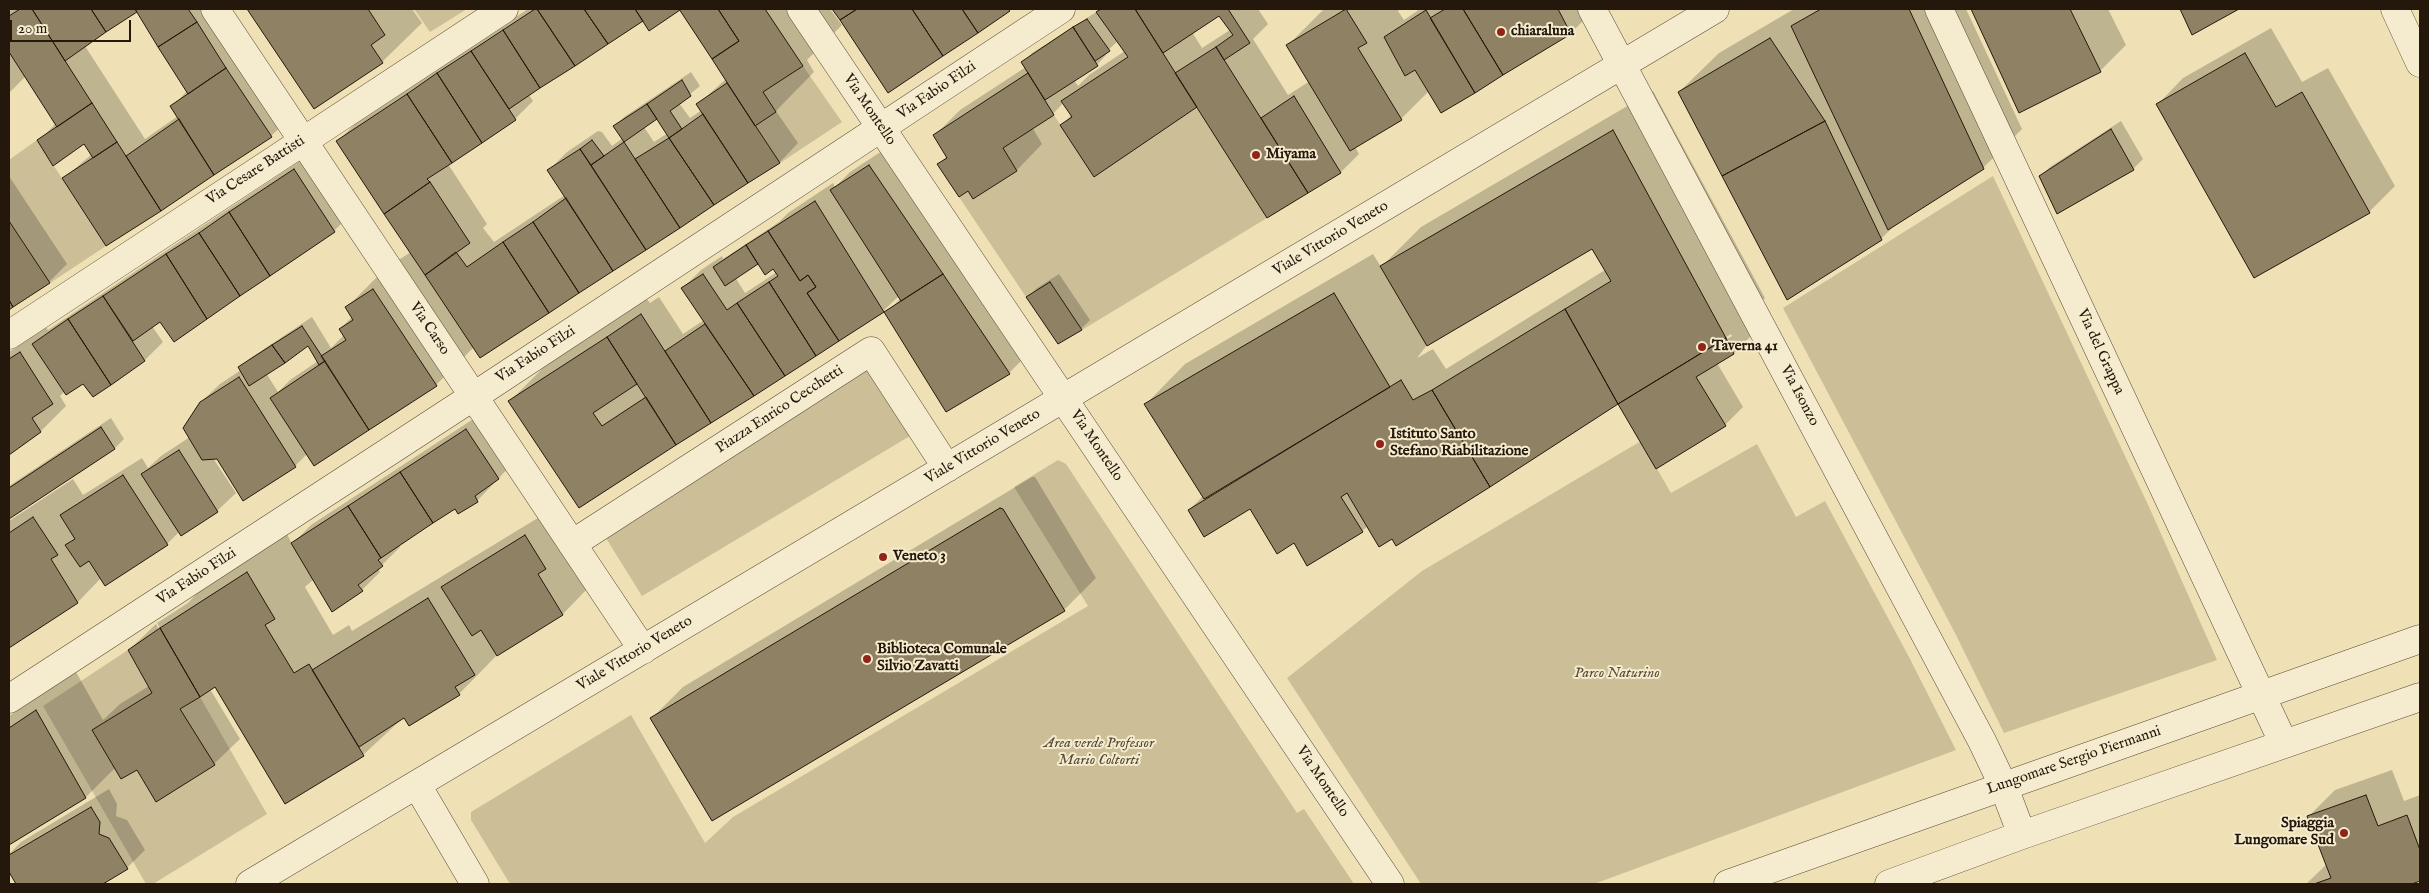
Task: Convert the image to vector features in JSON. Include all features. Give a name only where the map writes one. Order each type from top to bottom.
[{"type":"street","name":"Via Carso","points":[[215,9],[643,650]]},
{"type":"street","name":"Via Cesare Battisti","points":[[9,335],[504,9]]},
{"type":"street","name":"Via Montello","points":[[801,9],[1390,884]]},
{"type":"street","name":"Via Fabio Filzi","points":[[9,699],[474,396],[1061,9]]},
{"type":"street","name":"Via Isonzo","points":[[1592,9],[1931,645],[2003,785],[2022,835]]},
{"type":"street","name":"Viale Vittorio Veneto","points":[[250,884],[1715,9]]},
{"type":"street","name":"Via del Grappa","points":[[1939,9],[2284,744]]},
{"type":"street","points":[[2395,9],[2420,63]]},
{"type":"street","name":"Piazza Enrico Cecchetti","points":[[572,544],[871,351],[947,468]]},
{"type":"street","name":"Lungomare Sergio Piermanni","points":[[1728,884],[2003,785],[2420,639]]},
{"type":"street","points":[[1889,884],[2022,835],[2420,697]]},
{"type":"street","points":[[417,785],[475,884]]},
{"type":"green space","points":[[414,9],[467,9],[430,32]]},
{"type":"green space","points":[[803,66],[842,122],[780,163],[755,126],[776,112],[763,92]]},
{"type":"green space","points":[[1197,107],[1267,218],[1082,330],[1050,282],[1026,297],[959,197],[968,191],[974,199],[1017,171],[1003,148],[1054,115],[1094,177]]},
{"type":"green space","points":[[37,140],[106,246],[50,283],[9,221],[9,160]]},
{"type":"green space","points":[[1993,176],[2150,509],[2217,660],[2004,733],[1955,633],[1783,308]]},
{"type":"green space","points":[[868,369],[910,436],[642,596],[604,535]]},
{"type":"green space","name":"Parco Naturino","points":[[1641,441],[1671,493],[1757,444],[1796,517],[1825,501],[1909,657],[1956,750],[1594,884],[1421,884],[1287,678],[1422,571]]},
{"type":"green space","name":"Area verde Professor Mario Coltorti","points":[[1058,460],[1066,464],[1297,813],[1304,809],[1354,884],[510,884],[471,820],[471,812],[631,715],[705,843],[733,817],[1088,606],[1014,487]]},
{"type":"green space","points":[[128,650],[152,693],[92,730],[121,779],[137,770],[156,801],[214,766],[180,709],[200,697],[267,814],[153,884],[146,884],[43,706]]},
{"type":"building","points":[[20,9],[32,9],[92,103],[57,127],[9,52],[9,16]]},
{"type":"building","points":[[32,9],[91,9],[106,32],[65,61]]},
{"type":"building","points":[[91,9],[135,9],[137,12],[106,32]]},
{"type":"building","points":[[135,9],[188,9],[197,22],[158,47]]},
{"type":"building","points":[[247,9],[368,9],[385,35],[371,45],[383,63],[314,109]]},
{"type":"building","points":[[537,9],[575,66],[540,88],[503,30]]},
{"type":"building","points":[[537,9],[584,9],[608,44],[575,66]]},
{"type":"building","points":[[584,9],[635,9],[643,21],[608,44]]},
{"type":"building","points":[[635,9],[679,9],[680,10],[649,31]]},
{"type":"building","points":[[679,9],[718,9],[739,41],[712,59]]},
{"type":"building","points":[[718,9],[765,9],[803,66],[763,92],[776,112],[755,126],[712,59],[739,41]]},
{"type":"building","points":[[832,9],[857,9],[840,20]]},
{"type":"building","points":[[857,9],[912,9],[943,56],[888,93],[840,20]]},
{"type":"building","points":[[912,9],[962,9],[978,33],[943,56]]},
{"type":"building","points":[[962,9],[1008,9],[1010,11],[978,33]]},
{"type":"building","points":[[1101,9],[1135,9],[1197,107],[1094,177],[1060,125],[1072,117],[1061,101],[1128,57],[1096,12]]},
{"type":"building","points":[[1135,9],[1228,9],[1250,43],[1224,60],[1216,47],[1233,35],[1219,16],[1163,53]]},
{"type":"building","points":[[1346,9],[1367,43],[1358,48],[1402,120],[1350,151],[1286,45]]},
{"type":"building","points":[[1445,9],[1463,9],[1503,75],[1475,93],[1430,18]]},
{"type":"building","points":[[1463,9],[1558,9],[1571,34],[1503,75]]},
{"type":"building","points":[[1821,9],[1909,9],[1984,169],[1888,230],[1791,26]]},
{"type":"building","points":[[1971,9],[2070,9],[2101,72],[2019,113]]},
{"type":"building","points":[[2180,9],[2239,9],[2192,35]]},
{"type":"building","points":[[1426,10],[1475,93],[1441,113],[1415,70],[1405,76],[1384,37]]},
{"type":"building","points":[[1087,19],[1110,51],[1095,61],[1073,27]]},
{"type":"building","points":[[197,22],[226,68],[188,94],[158,47]]},
{"type":"building","points":[[1073,27],[1098,66],[1045,100],[1021,62]]},
{"type":"building","points":[[503,30],[540,88],[509,109],[471,51]]},
{"type":"building","points":[[1770,38],[1825,121],[1722,176],[1678,92]]},
{"type":"building","name":"Miyama","points":[[1216,47],[1308,193],[1267,218],[1175,73]]},
{"type":"building","points":[[471,51],[516,120],[482,143],[437,73]]},
{"type":"building","points":[[2245,53],[2276,107],[2302,92],[2370,213],[2254,278],[2156,104]]},
{"type":"building","points":[[226,68],[272,137],[214,175],[170,106]]},
{"type":"building","points":[[437,73],[482,143],[452,163],[407,94]]},
{"type":"building","points":[[1028,73],[1054,115],[1003,148],[1017,171],[973,199],[968,191],[959,197],[937,164],[947,158],[933,135]]},
{"type":"building","points":[[682,80],[691,96],[670,111],[682,129],[669,138],[647,104]]},
{"type":"building","points":[[727,83],[780,163],[748,183],[696,104]]},
{"type":"building","points":[[407,94],[452,163],[427,179],[430,182],[384,214],[336,141]]},
{"type":"building","points":[[1294,96],[1341,173],[1308,193],[1261,118]]},
{"type":"building","points":[[92,103],[117,142],[93,158],[84,144],[53,166],[37,140]]},
{"type":"building","points":[[647,104],[657,119],[624,142],[613,126]]},
{"type":"building","points":[[703,114],[748,183],[714,205],[669,138]]},
{"type":"building","points":[[179,119],[214,175],[161,211],[126,156]]},
{"type":"building","points":[[1825,121],[1882,240],[1787,300],[1722,176]]},
{"type":"building","points":[[2111,129],[2134,170],[2057,214],[2039,176]]},
{"type":"building","points":[[1613,130],[1726,338],[1618,404],[1565,309],[1611,281],[1592,249],[1427,346],[1380,266]]},
{"type":"building","points":[[669,138],[714,205],[680,228],[635,159]]},
{"type":"building","points":[[592,140],[604,156],[591,165],[580,149]]},
{"type":"building","points":[[117,142],[161,211],[106,246],[62,178]]},
{"type":"building","points":[[624,142],[680,228],[646,250],[591,165]]},
{"type":"building","points":[[580,149],[646,250],[613,271],[547,170]]},
{"type":"building","points":[[869,165],[943,274],[901,301],[830,190]]},
{"type":"building","points":[[294,169],[335,232],[270,276],[229,212]]},
{"type":"building","points":[[430,182],[470,243],[425,275],[384,214]]},
{"type":"building","points":[[566,198],[613,271],[579,293],[533,222]]},
{"type":"building","points":[[815,201],[884,312],[839,341],[807,293],[816,287],[808,275],[800,281],[768,231]]},
{"type":"building","points":[[229,212],[270,276],[240,296],[199,233]]},
{"type":"building","points":[[9,221],[50,283],[13,307],[9,300]]},
{"type":"building","points":[[533,222],[579,293],[549,313],[503,242]]},
{"type":"building","points":[[768,231],[800,281],[808,275],[816,287],[807,293],[839,341],[816,356],[769,282],[778,276],[773,269],[765,275],[746,245]]},
{"type":"building","points":[[199,233],[240,296],[207,319],[166,254]]},
{"type":"building","points":[[503,242],[549,313],[480,358],[425,275],[456,252],[467,267]]},
{"type":"building","points":[[746,245],[758,264],[725,286],[713,267]]},
{"type":"building","points":[[166,254],[207,319],[174,342],[160,322],[133,341],[103,296]]},
{"type":"building","points":[[703,274],[727,310],[737,303],[785,376],[754,396],[681,288]]},
{"type":"building","points":[[943,274],[1010,374],[946,412],[884,312]]},
{"type":"building","points":[[769,282],[816,356],[785,376],[737,303]]},
{"type":"building","points":[[1050,282],[1082,330],[1058,344],[1026,297]]},
{"type":"building","points":[[373,289],[437,386],[369,430],[321,356],[346,340],[339,329],[353,320],[345,307]]},
{"type":"building","points":[[1334,293],[1390,387],[1204,499],[1144,404]]},
{"type":"building","points":[[103,296],[145,361],[111,385],[68,319]]},
{"type":"building","points":[[9,300],[13,307],[9,310]]},
{"type":"building","points":[[1565,309],[1618,404],[1490,487],[1432,390]]},
{"type":"building","points":[[641,314],[711,423],[676,445],[607,337]]},
{"type":"building","points":[[68,319],[111,385],[93,397],[83,384],[66,395],[32,344]]},
{"type":"building","points":[[705,324],[754,396],[711,423],[665,351]]},
{"type":"building","points":[[302,326],[325,361],[319,365],[308,346],[285,363],[272,345]]},
{"type":"building","points":[[607,337],[637,384],[593,413],[602,426],[646,397],[676,445],[579,508],[508,401]]},
{"type":"building","points":[[1726,338],[1734,354],[1696,377],[1726,426],[1656,469],[1618,404]]},
{"type":"building","points":[[272,345],[285,363],[249,386],[238,367]]},
{"type":"building","points":[[20,352],[53,404],[32,418],[41,432],[9,455],[9,359]]},
{"type":"building","points":[[325,361],[369,430],[314,466],[270,398]]},
{"type":"building","points":[[239,377],[296,467],[243,501],[217,459],[202,460],[183,428],[200,402]]},
{"type":"building","name":"Istituto Santo Stefano Riabilitazione","points":[[1401,380],[1413,400],[1432,390],[1490,487],[1396,546],[1392,539],[1379,547],[1347,493],[1341,497],[1363,532],[1307,566],[1294,543],[1277,554],[1250,509],[1204,537],[1188,510]]},
{"type":"building","points":[[101,427],[115,449],[9,519],[9,488]]},
{"type":"building","points":[[466,429],[499,479],[475,496],[478,502],[458,514],[455,509],[433,523],[400,472]]},
{"type":"building","points":[[179,450],[218,512],[181,536],[141,474]]},
{"type":"building","points":[[400,472],[433,523],[381,558],[348,506]]},
{"type":"building","points":[[123,475],[168,545],[105,586],[89,561],[80,567],[65,545],[75,539],[60,515]]},
{"type":"building","points":[[348,506],[381,558],[378,560],[383,566],[358,585],[363,591],[332,612],[291,543]]},
{"type":"building","name":"Biblioteca Comunale Silvio Zavatti","points":[[1000,508],[1003,509],[1065,611],[712,821],[650,718]]},
{"type":"building","points":[[33,517],[58,555],[51,559],[78,603],[9,648],[9,533]]},
{"type":"building","points":[[525,535],[546,569],[538,574],[563,615],[497,656],[481,630],[472,636],[441,587]]},
{"type":"building","points":[[247,572],[275,619],[265,625],[294,673],[309,664],[364,756],[285,804],[215,687],[200,697],[160,628]]},
{"type":"building","points":[[428,598],[475,675],[455,687],[460,695],[409,726],[404,718],[359,747],[312,670]]},
{"type":"building","points":[[160,628],[200,697],[180,709],[215,765],[156,802],[137,770],[121,779],[92,730],[152,693],[128,650]]},
{"type":"building","points":[[36,710],[86,798],[9,845],[9,728]]},
{"type":"building","points":[[2366,795],[2378,826],[2407,815],[2420,850],[2420,881],[2412,884],[2314,884],[2331,878],[2307,816]]},
{"type":"building","points":[[91,807],[100,822],[99,834],[109,838],[128,869],[103,884],[16,884],[9,872],[9,855]]},
{"type":"place","name":"chiaraluna","points":[[1501,32]]},
{"type":"place","name":"Miyama","points":[[1256,155]]},
{"type":"place","name":"Taverna 41","points":[[1702,347]]},
{"type":"place","name":"Istituto Santo Stefano Riabilitazione","points":[[1380,444]]},
{"type":"place","name":"Veneto 3","points":[[883,557]]},
{"type":"place","name":"Biblioteca Comunale Silvio Zavatti","points":[[867,659]]},
{"type":"place","name":"Spiaggia Lungomare Sud","points":[[2344,833]]}]
